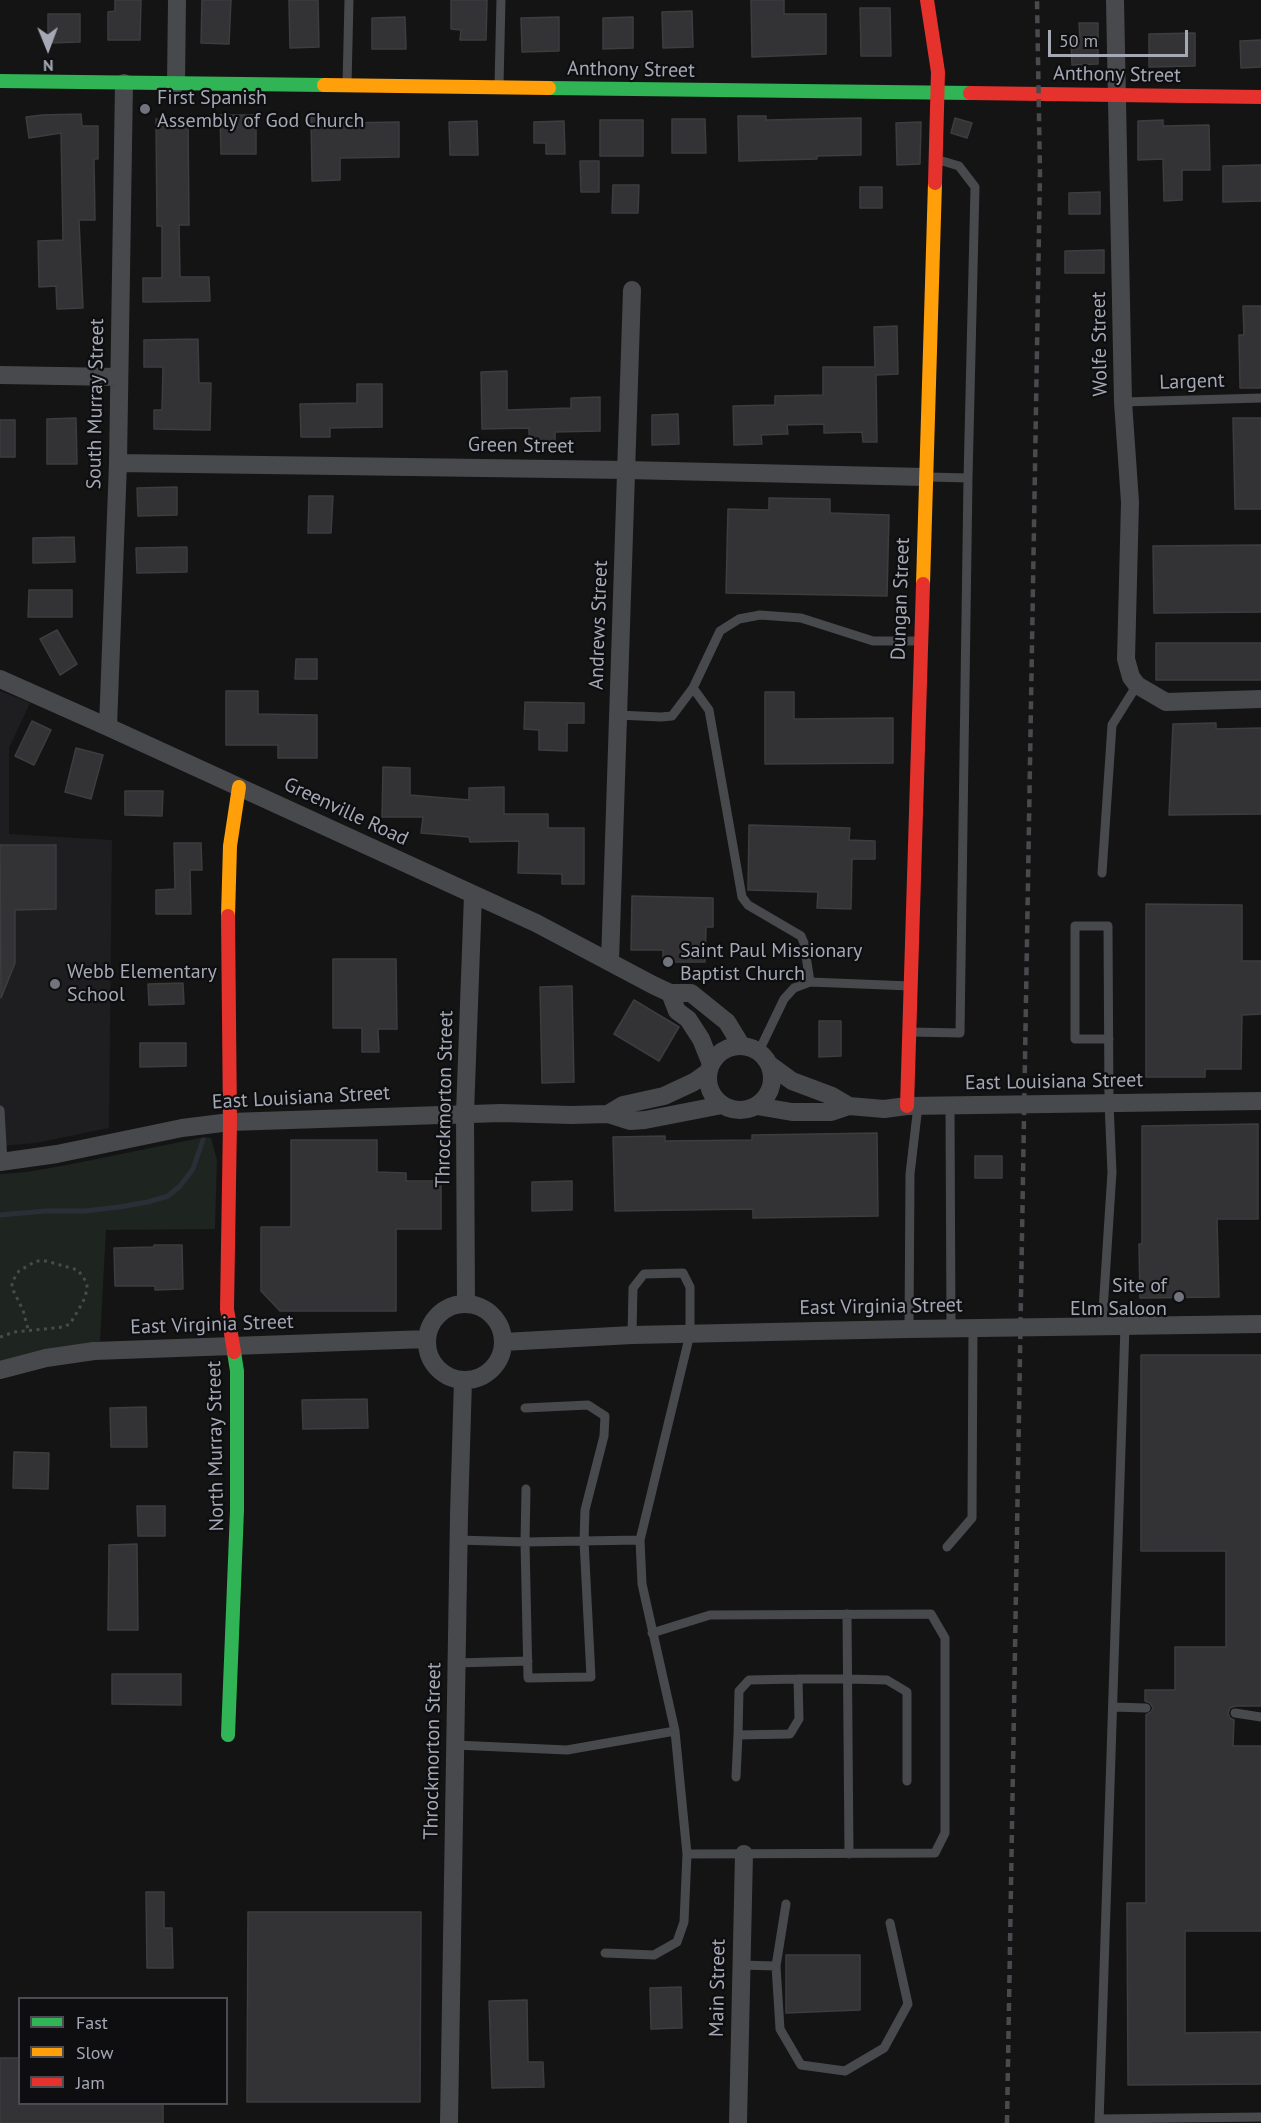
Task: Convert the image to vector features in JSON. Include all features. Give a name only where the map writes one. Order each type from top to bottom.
[{"type":"street","points":[[176,84],[177,0]]},
{"type":"street","name":"Dungan Street","points":[[912,1106],[910,986],[937,92],[937,63],[927,0]]},
{"type":"street","name":"Wolfe Street","points":[[1115,0],[1123,402],[1130,502],[1126,659],[1131,677],[1137,685]]},
{"type":"street","name":"Anthony Street","points":[[0,81],[1261,97]]},
{"type":"street","name":"South Murray Street","points":[[108,726],[118,463],[124,83]]},
{"type":"street","name":"Andrews Street","points":[[610,963],[632,290]]},
{"type":"street","points":[[0,375],[119,377]]},
{"type":"street","name":"Green Street","points":[[118,463],[627,470],[924,477]]},
{"type":"street","name":"Greenville Road","points":[[0,680],[108,726],[536,923],[670,993],[691,993],[727,1022],[741,1045]]},
{"type":"street","points":[[1137,685],[1166,702],[1261,699]]},
{"type":"street","points":[[230,1122],[228,878],[238,787]]},
{"type":"street","name":"Throckmorton Street","points":[[466,1304],[465,1113],[473,895]]},
{"type":"street","points":[[670,993],[677,1011],[688,1019],[701,1039],[710,1068],[710,1090],[722,1105],[740,1110],[757,1106],[764,1100],[772,1083],[765,1058],[741,1045],[723,1050],[710,1068]]},
{"type":"street","name":"East Louisiana Street","points":[[765,1058],[792,1081],[832,1096],[849,1106]]},
{"type":"street","name":"East Louisiana Street","points":[[608,1114],[623,1106],[664,1096],[694,1082],[710,1068]]},
{"type":"street","name":"East Louisiana Street","points":[[757,1106],[792,1112],[831,1112],[849,1106],[884,1109],[912,1106],[1261,1101]]},
{"type":"street","name":"East Louisiana Street","points":[[2,1162],[57,1154],[182,1128],[230,1122],[465,1113],[608,1114],[630,1121],[722,1105]]},
{"type":"street","name":"North Murray Street","points":[[228,1735],[237,1510],[237,1371],[227,1309],[230,1122]]},
{"type":"street","points":[[466,1304],[479,1306],[489,1312],[498,1322],[503,1333],[503,1342],[500,1358],[493,1368],[483,1376],[463,1380],[447,1376],[436,1368],[429,1357],[427,1339],[433,1320],[442,1311],[453,1305],[466,1304]]},
{"type":"street","name":"East Virginia Street","points":[[503,1342],[632,1335],[973,1327],[1261,1324]]},
{"type":"street","name":"East Virginia Street","points":[[0,1370],[46,1358],[94,1351],[427,1339]]},
{"type":"street","name":"Throckmorton Street","points":[[449,2123],[458,1540],[463,1380]]},
{"type":"street","name":"Main Street","points":[[738,2123],[744,1854]]},
{"type":"lane","points":[[347,86],[349,0]]},
{"type":"lane","points":[[499,88],[501,0]]},
{"type":"lane","points":[[910,1032],[960,1033],[968,478],[975,187],[959,166],[936,159]]},
{"type":"lane","name":"Largent","points":[[1123,402],[1261,398]]},
{"type":"lane","points":[[924,477],[968,478]]},
{"type":"lane","points":[[618,715],[672,716],[693,688],[720,631],[739,619],[760,615],[801,618],[873,641],[920,641]]},
{"type":"lane","points":[[1102,873],[1112,725],[1137,685]]},
{"type":"lane","points":[[693,688],[709,710],[742,897],[748,905],[801,936],[810,982]]},
{"type":"lane","points":[[1102,1326],[1112,1172],[1109,1103],[1109,1039],[1108,926],[1075,926],[1075,1039],[1109,1039]]},
{"type":"lane","points":[[765,1058],[784,999],[794,988],[810,982],[910,986]]},
{"type":"lane","points":[[909,1329],[912,1106]]},
{"type":"lane","points":[[950,1106],[951,1328]]},
{"type":"lane","points":[[0,1110],[2,1162]]},
{"type":"lane","points":[[605,1953],[654,1955],[677,1942],[684,1922],[687,1854],[675,1731],[642,1584],[640,1540],[690,1334],[690,1287],[683,1273],[644,1274],[633,1288],[632,1335]]},
{"type":"lane","points":[[1125,1326],[1099,2121],[1261,2117]]},
{"type":"lane","points":[[947,1547],[972,1518],[973,1327]]},
{"type":"lane","points":[[525,1408],[588,1405],[605,1416],[604,1436],[585,1510],[584,1541],[591,1677],[528,1678],[526,1489]]},
{"type":"lane","points":[[458,1540],[525,1542],[640,1540]]},
{"type":"lane","points":[[848,1614],[849,1854]]},
{"type":"lane","points":[[652,1633],[710,1615],[931,1614],[945,1638],[945,1833],[936,1853],[687,1854]]},
{"type":"lane","points":[[456,1663],[528,1661]]},
{"type":"lane","points":[[738,1735],[790,1734],[799,1719],[798,1679]]},
{"type":"lane","points":[[736,1778],[739,1691],[749,1680],[848,1679],[887,1680],[907,1692],[907,1781]]},
{"type":"lane","points":[[1113,1707],[1146,1708]]},
{"type":"lane","points":[[1235,1713],[1261,1717]]},
{"type":"lane","points":[[455,1745],[567,1750],[675,1731]]},
{"type":"lane","points":[[786,1904],[776,1966],[780,2029],[801,2065],[844,2071],[884,2048],[908,2004],[890,1923]]},
{"type":"lane","points":[[741,1965],[776,1966]]},
{"type":"path","points":[[0,1337],[28,1329],[63,1327],[69,1323],[83,1302],[87,1290],[87,1282],[78,1270],[46,1261],[36,1261],[19,1271],[12,1282],[12,1288],[23,1310],[28,1329]]},
{"type":"shaded area","name":"Webb Elementary School","points":[[0,691],[30,703],[9,748],[9,834],[112,840],[109,1128],[36,1143],[0,1146]]},
{"type":"shaded area","points":[[205,1137],[211,1138],[217,1160],[215,1229],[106,1230],[100,1341],[0,1363],[0,1174],[67,1165]]},
{"type":"building","points":[[115,0],[141,0],[140,40],[108,40],[108,12],[115,11]]},
{"type":"building","points":[[202,0],[231,0],[229,44],[201,43]]},
{"type":"building","points":[[289,0],[318,0],[319,47],[290,48]]},
{"type":"building","points":[[451,0],[487,0],[486,40],[460,40],[461,30],[451,29]]},
{"type":"building","points":[[751,0],[784,0],[784,14],[826,14],[826,54],[752,57]]},
{"type":"building","points":[[860,8],[890,8],[891,56],[861,56]]},
{"type":"building","points":[[692,11],[693,47],[663,48],[662,12]]},
{"type":"building","points":[[48,14],[80,14],[80,42],[48,43]]},
{"type":"building","points":[[405,17],[406,49],[372,49],[372,18]]},
{"type":"building","points":[[559,17],[559,51],[522,52],[521,18]]},
{"type":"building","points":[[633,17],[633,48],[603,49],[603,18]]},
{"type":"building","points":[[1079,23],[1098,23],[1098,64],[1072,65],[1071,39],[1080,38]]},
{"type":"building","points":[[1195,33],[1195,66],[1149,67],[1149,34]]},
{"type":"building","points":[[1261,40],[1261,67],[1241,68],[1240,41]]},
{"type":"building","points":[[81,114],[82,126],[98,126],[98,159],[94,159],[95,220],[79,220],[83,308],[57,309],[56,286],[39,287],[38,241],[63,240],[61,133],[29,138],[26,117]]},
{"type":"building","points":[[220,115],[256,115],[256,154],[221,154]]},
{"type":"building","points":[[339,116],[339,123],[399,122],[399,157],[340,158],[340,180],[312,181],[311,117]]},
{"type":"building","points":[[738,116],[766,116],[766,120],[861,118],[861,155],[817,156],[817,159],[739,161]]},
{"type":"building","points":[[188,118],[189,225],[179,225],[180,277],[209,277],[210,301],[143,302],[143,278],[162,278],[162,226],[157,226],[156,119]]},
{"type":"building","points":[[955,118],[972,123],[967,138],[951,133]]},
{"type":"building","points":[[672,119],[705,119],[706,153],[672,153]]},
{"type":"building","points":[[600,120],[643,120],[643,156],[600,156]]},
{"type":"building","points":[[1163,120],[1163,126],[1209,125],[1210,170],[1182,170],[1182,200],[1164,201],[1163,159],[1138,160],[1138,121]]},
{"type":"building","points":[[477,121],[478,155],[450,155],[449,122]]},
{"type":"building","points":[[564,121],[565,154],[546,154],[546,143],[534,143],[534,122]]},
{"type":"building","points":[[921,122],[920,164],[897,165],[896,123]]},
{"type":"building","points":[[580,161],[599,161],[599,192],[581,192]]},
{"type":"building","points":[[1261,165],[1261,201],[1223,202],[1223,166]]},
{"type":"building","points":[[613,185],[639,185],[638,213],[612,213]]},
{"type":"building","points":[[860,187],[882,187],[882,208],[860,208]]},
{"type":"building","points":[[1100,192],[1100,214],[1069,214],[1069,193]]},
{"type":"building","points":[[1104,250],[1104,273],[1065,273],[1065,251]]},
{"type":"building","points":[[1243,306],[1261,306],[1261,388],[1240,388],[1239,335],[1244,335]]},
{"type":"building","points":[[897,326],[898,374],[876,375],[877,442],[863,442],[862,432],[824,433],[824,424],[787,425],[788,434],[761,435],[762,444],[734,445],[733,406],[775,405],[775,396],[823,395],[823,367],[875,367],[874,327]]},
{"type":"building","points":[[198,339],[199,383],[211,383],[210,430],[154,429],[154,410],[162,410],[163,367],[144,367],[144,340]]},
{"type":"building","points":[[507,371],[507,410],[571,408],[571,398],[600,397],[600,431],[555,432],[555,442],[529,443],[529,428],[482,429],[481,372]]},
{"type":"building","points":[[357,384],[382,384],[382,427],[330,428],[330,437],[301,437],[300,404],[357,403]]},
{"type":"building","points":[[678,414],[679,444],[652,445],[652,415]]},
{"type":"building","points":[[76,418],[77,464],[47,464],[47,419]]},
{"type":"building","points":[[1233,418],[1261,418],[1261,509],[1235,509]]},
{"type":"building","points":[[0,420],[15,420],[15,457],[0,457]]},
{"type":"building","points":[[177,487],[177,515],[138,516],[137,488]]},
{"type":"building","points":[[309,496],[333,496],[331,533],[308,533]]},
{"type":"building","points":[[769,498],[830,499],[830,513],[889,515],[887,596],[726,593],[728,509],[769,510]]},
{"type":"building","points":[[74,537],[75,562],[33,563],[33,538]]},
{"type":"building","points":[[1261,545],[1261,612],[1154,613],[1153,546]]},
{"type":"building","points":[[187,547],[187,572],[137,573],[136,548]]},
{"type":"building","points":[[29,590],[72,590],[72,617],[28,617]]},
{"type":"building","points":[[57,630],[77,664],[60,675],[40,639]]},
{"type":"building","points":[[1156,643],[1261,643],[1261,680],[1156,680]]},
{"type":"building","points":[[296,659],[317,659],[317,679],[295,679]]},
{"type":"building","points":[[226,691],[258,691],[258,714],[317,715],[317,758],[278,758],[278,745],[226,745]]},
{"type":"building","points":[[765,692],[794,692],[794,719],[893,718],[893,763],[765,764]]},
{"type":"building","points":[[525,702],[584,703],[584,723],[567,723],[567,751],[539,750],[539,730],[524,729]]},
{"type":"building","points":[[32,721],[51,730],[34,765],[15,756]]},
{"type":"building","points":[[1216,723],[1216,729],[1261,728],[1261,814],[1169,815],[1173,724]]},
{"type":"building","points":[[76,748],[103,755],[91,799],[65,792]]},
{"type":"building","points":[[383,767],[410,768],[410,795],[469,800],[469,788],[504,787],[504,814],[548,814],[548,828],[584,828],[584,884],[562,884],[562,874],[518,873],[519,841],[470,842],[469,837],[421,833],[423,817],[382,817]]},
{"type":"building","points":[[125,791],[163,791],[162,816],[125,815]]},
{"type":"building","points":[[749,825],[850,828],[849,840],[875,841],[875,859],[852,859],[851,909],[817,908],[818,892],[748,890]]},
{"type":"building","points":[[174,843],[201,843],[202,870],[190,870],[191,914],[156,914],[156,890],[175,889]]},
{"type":"building","points":[[0,845],[56,845],[56,909],[15,910],[15,963],[1,998]]},
{"type":"building","points":[[632,896],[713,898],[713,927],[706,927],[705,962],[663,962],[663,950],[631,950]]},
{"type":"building","points":[[1146,904],[1242,905],[1242,961],[1261,961],[1261,1014],[1242,1015],[1241,1069],[1205,1069],[1205,1077],[1146,1077]]},
{"type":"building","points":[[333,959],[396,959],[397,1029],[378,1029],[379,1052],[362,1052],[362,1028],[333,1028]]},
{"type":"building","points":[[183,983],[184,1004],[149,1005],[148,984]]},
{"type":"building","points":[[572,986],[574,1082],[542,1083],[540,987]]},
{"type":"building","points":[[634,1000],[679,1027],[659,1061],[614,1034]]},
{"type":"building","points":[[819,1021],[841,1021],[841,1056],[819,1057]]},
{"type":"building","points":[[140,1043],[186,1043],[186,1066],[140,1067]]},
{"type":"building","points":[[1258,1124],[1258,1219],[1217,1219],[1219,1297],[1140,1298],[1142,1126]]},
{"type":"building","points":[[877,1133],[878,1216],[753,1218],[753,1209],[615,1211],[613,1137],[665,1136],[665,1141],[752,1140],[752,1135]]},
{"type":"building","points":[[291,1140],[377,1140],[377,1172],[406,1173],[406,1181],[441,1181],[441,1229],[396,1229],[396,1311],[280,1311],[261,1291],[261,1227],[291,1227]]},
{"type":"building","points":[[975,1156],[1002,1156],[1002,1178],[975,1178]]},
{"type":"building","points":[[572,1181],[572,1210],[532,1211],[532,1182]]},
{"type":"building","points":[[154,1245],[182,1245],[183,1289],[155,1290],[155,1286],[115,1286],[114,1248],[154,1247]]},
{"type":"building","points":[[1141,1355],[1261,1355],[1261,1706],[1235,1706],[1230,1708],[1228,1713],[1234,1720],[1233,1746],[1261,1746],[1261,1931],[1185,1931],[1185,2033],[1261,2032],[1261,2084],[1128,2085],[1127,1903],[1146,1903],[1146,1715],[1153,1708],[1145,1701],[1145,1690],[1175,1690],[1175,1647],[1226,1647],[1226,1551],[1141,1551]]},
{"type":"building","points":[[367,1399],[368,1428],[303,1429],[302,1400]]},
{"type":"building","points":[[146,1407],[147,1447],[111,1447],[110,1408]]},
{"type":"building","points":[[14,1452],[49,1453],[48,1489],[13,1488]]},
{"type":"building","points":[[137,1506],[165,1506],[165,1536],[138,1536]]},
{"type":"building","points":[[137,1544],[138,1630],[108,1630],[109,1545]]},
{"type":"building","points":[[112,1674],[181,1674],[181,1705],[112,1704]]},
{"type":"building","points":[[146,1892],[164,1892],[164,1928],[172,1928],[173,1968],[147,1968]]},
{"type":"building","points":[[248,1912],[421,1912],[420,2102],[247,2102]]},
{"type":"building","points":[[786,1955],[860,1955],[860,2010],[786,2013]]},
{"type":"building","points":[[681,1987],[682,2028],[651,2029],[650,1988]]},
{"type":"building","points":[[527,2000],[528,2062],[543,2062],[544,2087],[492,2088],[489,2001]]},
{"type":"building","points":[[0,2058],[18,2058],[18,2105],[163,2105],[163,2123],[0,2123]]},
{"type":"waterway","points":[[0,1215],[46,1211],[85,1211],[148,1202],[168,1196],[180,1186],[193,1169],[203,1140]]},
{"type":"railway","points":[[1007,2123],[1040,172],[1037,0]]},
{"type":"traffic: fast","points":[[0,81],[324,85]]},
{"type":"traffic: fast","points":[[549,88],[970,93]]},
{"type":"traffic: fast","points":[[228,1735],[237,1510],[237,1371],[234,1352]]},
{"type":"traffic: slow","points":[[324,85],[549,88]]},
{"type":"traffic: slow","points":[[923,584],[935,183]]},
{"type":"traffic: slow","points":[[228,916],[230,846],[239,787]]},
{"type":"traffic: jam","points":[[927,0],[938,72],[935,183]]},
{"type":"traffic: jam","points":[[970,93],[1261,97]]},
{"type":"traffic: jam","points":[[907,1106],[923,584]]},
{"type":"traffic: jam","points":[[228,916],[230,1122],[227,1309],[234,1352]]},
{"type":"place","name":"First Spanish Assembly of God Church","points":[[145,109]]},
{"type":"place","name":"Saint Paul Missionary Baptist Church","points":[[668,962]]},
{"type":"place","name":"Webb Elementary School","points":[[55,984]]},
{"type":"place","name":"Site of Elm Saloon","points":[[1179,1297]]}]
